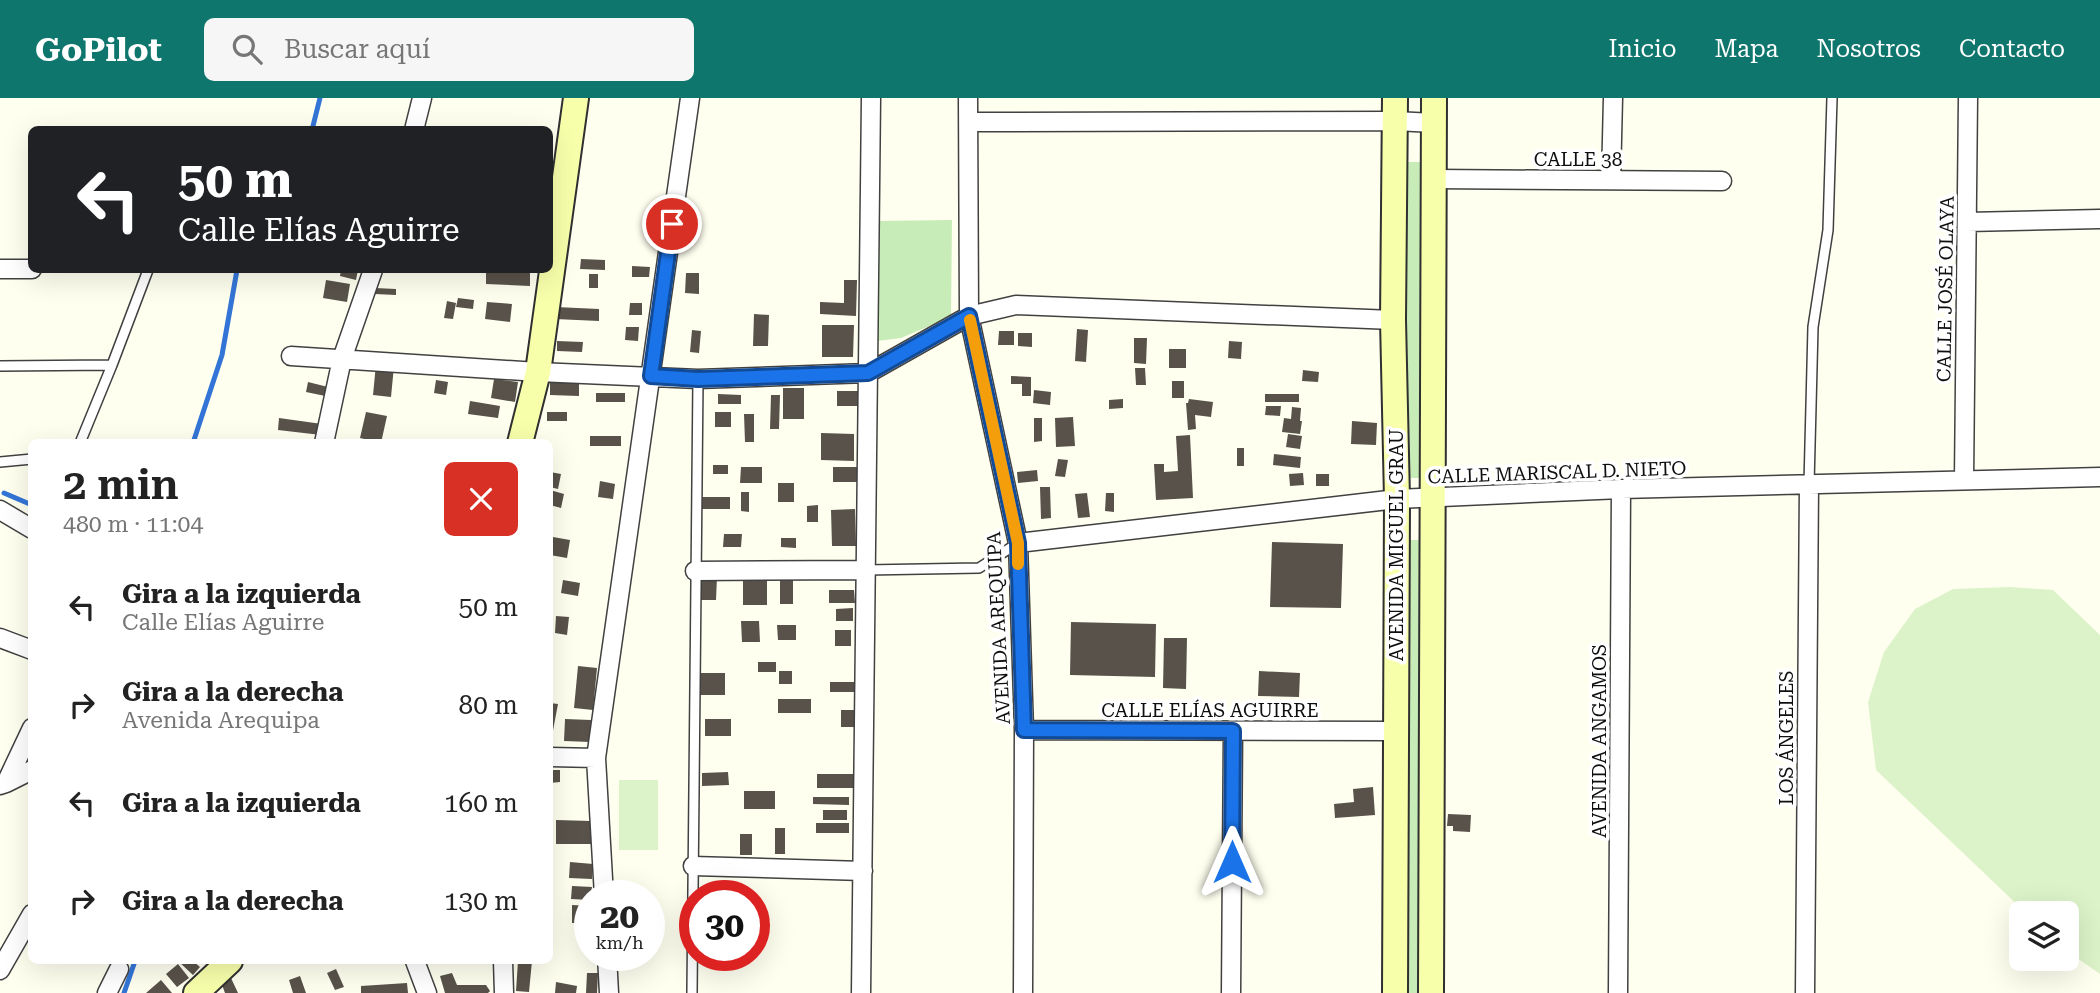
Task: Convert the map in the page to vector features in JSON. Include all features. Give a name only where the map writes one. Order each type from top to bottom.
[{"type":"street","points":[[415,126],[422,98]]},
{"type":"street","points":[[553,264],[576,98]]},
{"type":"street","points":[[603,880],[596,758],[690,98]]},
{"type":"street","points":[[861,993],[871,98]]},
{"type":"street","name":"AVENIDA AREQUIPA","points":[[968,98],[969,316],[1018,543],[1024,730],[1023,993]]},
{"type":"street","name":"AVENIDA MIGUEL GRAU","points":[[1431,993],[1434,98]]},
{"type":"street","points":[[1611,180],[1613,98]]},
{"type":"street","name":"CALLE JOSÉ OLAYA","points":[[1964,480],[1968,98]]},
{"type":"street","points":[[968,122],[1395,110],[1434,123]]},
{"type":"street","name":"AVENIDA MIGUEL GRAU","points":[[1395,110],[1395,993]]},
{"type":"street","name":"CALLE 38","points":[[1434,179],[1722,181]]},
{"type":"street","points":[[1967,222],[2100,219]]},
{"type":"street","points":[[0,269],[28,268]]},
{"type":"street","points":[[325,439],[342,359],[372,273]]},
{"type":"street","points":[[521,439],[538,372],[552,273]]},
{"type":"street","points":[[291,356],[698,379],[868,373],[969,316],[1016,305],[1393,320]]},
{"type":"street","name":"CALLE MARISCAL D. NIETO","points":[[1018,543],[1397,499],[1621,489],[2100,477]]},
{"type":"street","name":"LOS ÁNGELES","points":[[1805,993],[1809,484]]},
{"type":"street","name":"AVENIDA ANGAMOS","points":[[1618,993],[1621,489]]},
{"type":"street","points":[[0,510],[28,527]]},
{"type":"street","points":[[695,571],[866,570]]},
{"type":"street","points":[[0,638],[28,648]]},
{"type":"street","name":"CALLE ELÍAS AGUIRRE","points":[[1024,730],[1396,731]]},
{"type":"street","points":[[1231,993],[1233,731]]},
{"type":"street","points":[[3,784],[28,736]]},
{"type":"street","points":[[553,757],[596,758]]},
{"type":"street","points":[[3,784],[28,772]]},
{"type":"street","points":[[693,866],[863,871]]},
{"type":"street","points":[[0,970],[28,921]]},
{"type":"street","points":[[196,993],[227,964]]},
{"type":"street","points":[[416,964],[427,993]]},
{"type":"street","points":[[503,964],[504,993]]},
{"type":"street","points":[[107,993],[119,969]]},
{"type":"street","points":[[608,971],[609,993]]},
{"type":"lane","points":[[1809,484],[1813,327],[1828,230],[1832,98]]},
{"type":"lane","points":[[82,439],[147,273]]},
{"type":"lane","points":[[0,366],[112,365]]},
{"type":"lane","points":[[692,993],[698,379]]},
{"type":"lane","points":[[0,462],[28,459]]},
{"type":"lane","points":[[866,570],[979,568],[1018,543]]},
{"type":"green space","points":[[1401,162],[1421,162],[1423,478],[1403,478]]},
{"type":"green space","points":[[952,220],[951,317],[901,338],[877,341],[878,221]]},
{"type":"green space","points":[[1403,540],[1421,540],[1421,993],[1402,993]]},
{"type":"green space","points":[[2011,587],[2053,590],[2100,635],[2100,974],[2079,959],[2079,901],[2013,901],[1876,770],[1868,702],[1884,652],[1915,609],[1953,589]]},
{"type":"green space","points":[[619,780],[658,780],[658,850],[619,850]]},
{"type":"building","points":[[581,259],[605,260],[605,270],[580,269]]},
{"type":"building","points":[[632,266],[650,267],[649,277],[632,277]]},
{"type":"building","points":[[340,273],[357,273],[356,280],[340,276]]},
{"type":"building","points":[[486,273],[530,273],[530,286],[486,284]]},
{"type":"building","points":[[686,273],[699,273],[699,294],[685,293]]},
{"type":"building","points":[[589,274],[598,274],[598,288],[589,288]]},
{"type":"building","points":[[326,280],[350,284],[347,302],[323,298]]},
{"type":"building","points":[[844,280],[857,280],[856,316],[820,314],[820,302],[844,303]]},
{"type":"building","points":[[375,288],[396,289],[396,295],[375,294]]},
{"type":"building","points":[[458,298],[474,300],[473,309],[456,307]]},
{"type":"building","points":[[447,301],[456,303],[453,319],[444,318]]},
{"type":"building","points":[[487,302],[512,304],[510,322],[485,319]]},
{"type":"building","points":[[630,303],[642,303],[642,315],[629,315]]},
{"type":"building","points":[[556,307],[599,309],[599,321],[555,319]]},
{"type":"building","points":[[754,314],[769,315],[768,346],[753,346]]},
{"type":"building","points":[[822,325],[854,325],[853,357],[822,357]]},
{"type":"building","points":[[626,327],[639,327],[638,341],[625,340]]},
{"type":"building","points":[[1077,329],[1088,330],[1086,362],[1075,361]]},
{"type":"building","points":[[692,330],[701,331],[699,353],[690,352]]},
{"type":"building","points":[[999,331],[1014,331],[1014,345],[998,345]]},
{"type":"building","points":[[1018,333],[1032,333],[1032,347],[1018,346]]},
{"type":"building","points":[[1134,338],[1147,338],[1146,364],[1134,363]]},
{"type":"building","points":[[557,341],[583,342],[582,352],[557,351]]},
{"type":"building","points":[[1229,341],[1242,342],[1241,359],[1228,358]]},
{"type":"building","points":[[1169,349],[1186,349],[1186,368],[1169,368]]},
{"type":"building","points":[[376,364],[394,366],[391,397],[373,395]]},
{"type":"building","points":[[1135,368],[1145,368],[1146,385],[1136,385]]},
{"type":"building","points":[[1303,370],[1319,372],[1318,382],[1302,381]]},
{"type":"building","points":[[1011,376],[1031,377],[1031,396],[1022,396],[1022,384],[1011,384]]},
{"type":"building","points":[[550,378],[579,379],[579,396],[550,395]]},
{"type":"building","points":[[494,379],[518,382],[515,402],[491,398]]},
{"type":"building","points":[[436,380],[448,382],[446,395],[434,393]]},
{"type":"building","points":[[1172,381],[1184,381],[1184,398],[1172,398]]},
{"type":"building","points":[[308,382],[332,388],[330,397],[306,392]]},
{"type":"building","points":[[783,388],[804,388],[804,419],[783,419]]},
{"type":"building","points":[[1034,390],[1051,392],[1050,405],[1033,403]]},
{"type":"building","points":[[837,391],[858,391],[858,406],[837,406]]},
{"type":"building","points":[[596,393],[625,393],[625,402],[596,402]]},
{"type":"building","points":[[718,394],[741,395],[741,404],[718,404]]},
{"type":"building","points":[[1265,394],[1299,394],[1299,402],[1265,402]]},
{"type":"building","points":[[771,395],[780,395],[779,429],[770,429]]},
{"type":"building","points":[[1123,399],[1123,408],[1109,409],[1109,400]]},
{"type":"building","points":[[1189,399],[1213,402],[1211,417],[1195,415],[1196,429],[1188,430],[1186,403]]},
{"type":"building","points":[[470,401],[500,406],[498,418],[468,414]]},
{"type":"building","points":[[1266,406],[1281,406],[1280,416],[1265,415]]},
{"type":"building","points":[[1292,407],[1301,408],[1300,434],[1282,432],[1284,418],[1291,419]]},
{"type":"building","points":[[366,412],[387,416],[382,439],[360,438]]},
{"type":"building","points":[[547,412],[567,412],[567,421],[547,421]]},
{"type":"building","points":[[715,412],[731,412],[731,427],[715,427]]},
{"type":"building","points":[[744,414],[754,414],[754,442],[745,442]]},
{"type":"building","points":[[1073,417],[1075,446],[1056,447],[1055,418]]},
{"type":"building","points":[[279,418],[322,424],[321,435],[278,430]]},
{"type":"building","points":[[1034,418],[1042,418],[1042,441],[1034,442]]},
{"type":"building","points":[[1352,421],[1377,423],[1376,445],[1351,444]]},
{"type":"building","points":[[821,433],[854,434],[854,461],[821,460]]},
{"type":"building","points":[[1288,434],[1302,436],[1300,449],[1286,447]]},
{"type":"building","points":[[1190,435],[1193,498],[1156,500],[1154,464],[1164,464],[1164,472],[1178,471],[1176,436]]},
{"type":"building","points":[[590,436],[621,436],[621,446],[590,446]]},
{"type":"building","points":[[1237,448],[1244,448],[1244,466],[1237,466]]},
{"type":"building","points":[[1274,454],[1301,457],[1300,468],[1273,465]]},
{"type":"building","points":[[1058,459],[1068,460],[1065,477],[1055,476]]},
{"type":"building","points":[[713,465],[728,465],[728,474],[713,474]]},
{"type":"building","points":[[741,467],[762,467],[762,483],[740,483]]},
{"type":"building","points":[[833,467],[857,467],[857,482],[833,482]]},
{"type":"building","points":[[1037,470],[1038,481],[1018,483],[1017,472]]},
{"type":"building","points":[[553,473],[561,474],[558,489],[553,488]]},
{"type":"building","points":[[1303,473],[1304,485],[1290,486],[1289,474]]},
{"type":"building","points":[[1316,474],[1329,474],[1329,486],[1316,486]]},
{"type":"building","points":[[600,481],[615,484],[613,499],[598,497]]},
{"type":"building","points":[[778,483],[794,483],[794,502],[778,502]]},
{"type":"building","points":[[1040,487],[1050,487],[1051,518],[1041,519]]},
{"type":"building","points":[[553,491],[564,494],[561,508],[553,506]]},
{"type":"building","points":[[741,492],[749,492],[749,512],[741,511]]},
{"type":"building","points":[[1087,493],[1090,517],[1078,518],[1075,494]]},
{"type":"building","points":[[1106,493],[1114,493],[1114,512],[1105,511]]},
{"type":"building","points":[[702,497],[730,497],[730,509],[702,509]]},
{"type":"building","points":[[818,505],[818,522],[807,522],[807,506]]},
{"type":"building","points":[[855,509],[856,546],[832,546],[831,510]]},
{"type":"building","points":[[724,534],[742,534],[741,547],[723,547]]},
{"type":"building","points":[[553,537],[570,540],[567,558],[553,556]]},
{"type":"building","points":[[781,538],[796,538],[796,548],[781,547]]},
{"type":"building","points":[[1272,542],[1343,544],[1341,608],[1270,607]]},
{"type":"building","points":[[701,577],[717,577],[716,600],[701,600]]},
{"type":"building","points":[[780,579],[793,579],[793,604],[780,604]]},
{"type":"building","points":[[563,580],[580,583],[578,596],[561,593]]},
{"type":"building","points":[[743,580],[767,580],[767,605],[743,605]]},
{"type":"building","points":[[829,590],[854,590],[855,603],[829,603]]},
{"type":"building","points":[[853,608],[853,621],[836,621],[836,609]]},
{"type":"building","points":[[556,616],[569,617],[567,635],[555,633]]},
{"type":"building","points":[[741,621],[759,621],[760,642],[742,642]]},
{"type":"building","points":[[1071,622],[1156,624],[1155,677],[1070,675]]},
{"type":"building","points":[[777,625],[796,625],[796,640],[778,640]]},
{"type":"building","points":[[835,630],[851,630],[851,646],[835,646]]},
{"type":"building","points":[[1164,638],[1187,638],[1186,689],[1163,688]]},
{"type":"building","points":[[758,662],[776,662],[776,672],[758,672]]},
{"type":"building","points":[[578,666],[597,668],[593,710],[574,708]]},
{"type":"building","points":[[779,671],[792,671],[792,684],[779,684]]},
{"type":"building","points":[[1259,671],[1300,673],[1299,697],[1258,696]]},
{"type":"building","points":[[701,673],[725,673],[725,695],[700,695]]},
{"type":"building","points":[[830,682],[854,682],[854,692],[830,692]]},
{"type":"building","points":[[778,699],[811,699],[811,713],[778,713]]},
{"type":"building","points":[[553,703],[558,704],[553,730]]},
{"type":"building","points":[[841,710],[856,710],[856,727],[841,727]]},
{"type":"building","points":[[565,719],[591,720],[590,742],[564,741]]},
{"type":"building","points":[[705,719],[731,719],[731,736],[705,736]]},
{"type":"building","points":[[553,770],[560,770],[560,782],[553,783]]},
{"type":"building","points":[[728,772],[729,785],[702,786],[702,773]]},
{"type":"building","points":[[817,774],[858,774],[857,788],[817,788]]},
{"type":"building","points":[[1373,787],[1375,815],[1335,818],[1334,804],[1354,802],[1353,789]]},
{"type":"building","points":[[744,791],[775,791],[775,809],[744,809]]},
{"type":"building","points":[[813,797],[849,797],[849,805],[813,804]]},
{"type":"building","points":[[823,810],[847,810],[847,820],[823,820]]},
{"type":"building","points":[[1448,814],[1471,815],[1470,832],[1453,831],[1453,826],[1447,826]]},
{"type":"building","points":[[556,820],[591,821],[591,844],[556,844]]},
{"type":"building","points":[[816,823],[849,823],[849,833],[816,833]]},
{"type":"building","points":[[775,828],[785,828],[785,854],[775,854]]},
{"type":"building","points":[[740,834],[752,834],[752,855],[740,855]]},
{"type":"building","points":[[570,862],[593,864],[592,879],[569,878]]},
{"type":"building","points":[[572,886],[574,886],[574,899],[571,899]]},
{"type":"building","points":[[572,905],[574,905],[574,923]]},
{"type":"building","points":[[178,964],[189,978],[177,987],[166,974]]},
{"type":"building","points":[[181,964],[196,964],[200,967],[193,975]]},
{"type":"building","points":[[518,964],[532,964],[529,992],[516,991]]},
{"type":"building","points":[[336,969],[344,987],[335,990],[327,973]]},
{"type":"building","points":[[452,973],[457,985],[486,985],[490,991],[445,993],[440,976]]},
{"type":"building","points":[[587,973],[598,973],[597,993],[586,993]]},
{"type":"building","points":[[300,976],[306,993],[293,993],[289,980]]},
{"type":"building","points":[[231,978],[238,993],[225,993],[221,982]]},
{"type":"building","points":[[161,980],[172,993],[146,993]]},
{"type":"building","points":[[556,982],[577,986],[576,993],[555,993]]},
{"type":"building","points":[[407,983],[408,993],[361,993],[361,986]]},
{"type":"waterway","points":[[313,126],[320,98]]},
{"type":"waterway","points":[[194,439],[222,355],[236,273]]},
{"type":"waterway","points":[[4,493],[28,503]]},
{"type":"waterway","points":[[124,993],[134,964]]},
{"type":"slow traffic","points":[[970,320],[1018,543],[1018,564]]},
{"type":"route","points":[[672,224],[651,376],[698,379],[868,373],[969,316],[1018,543],[1024,730],[1233,731],[1232,862]]}]
